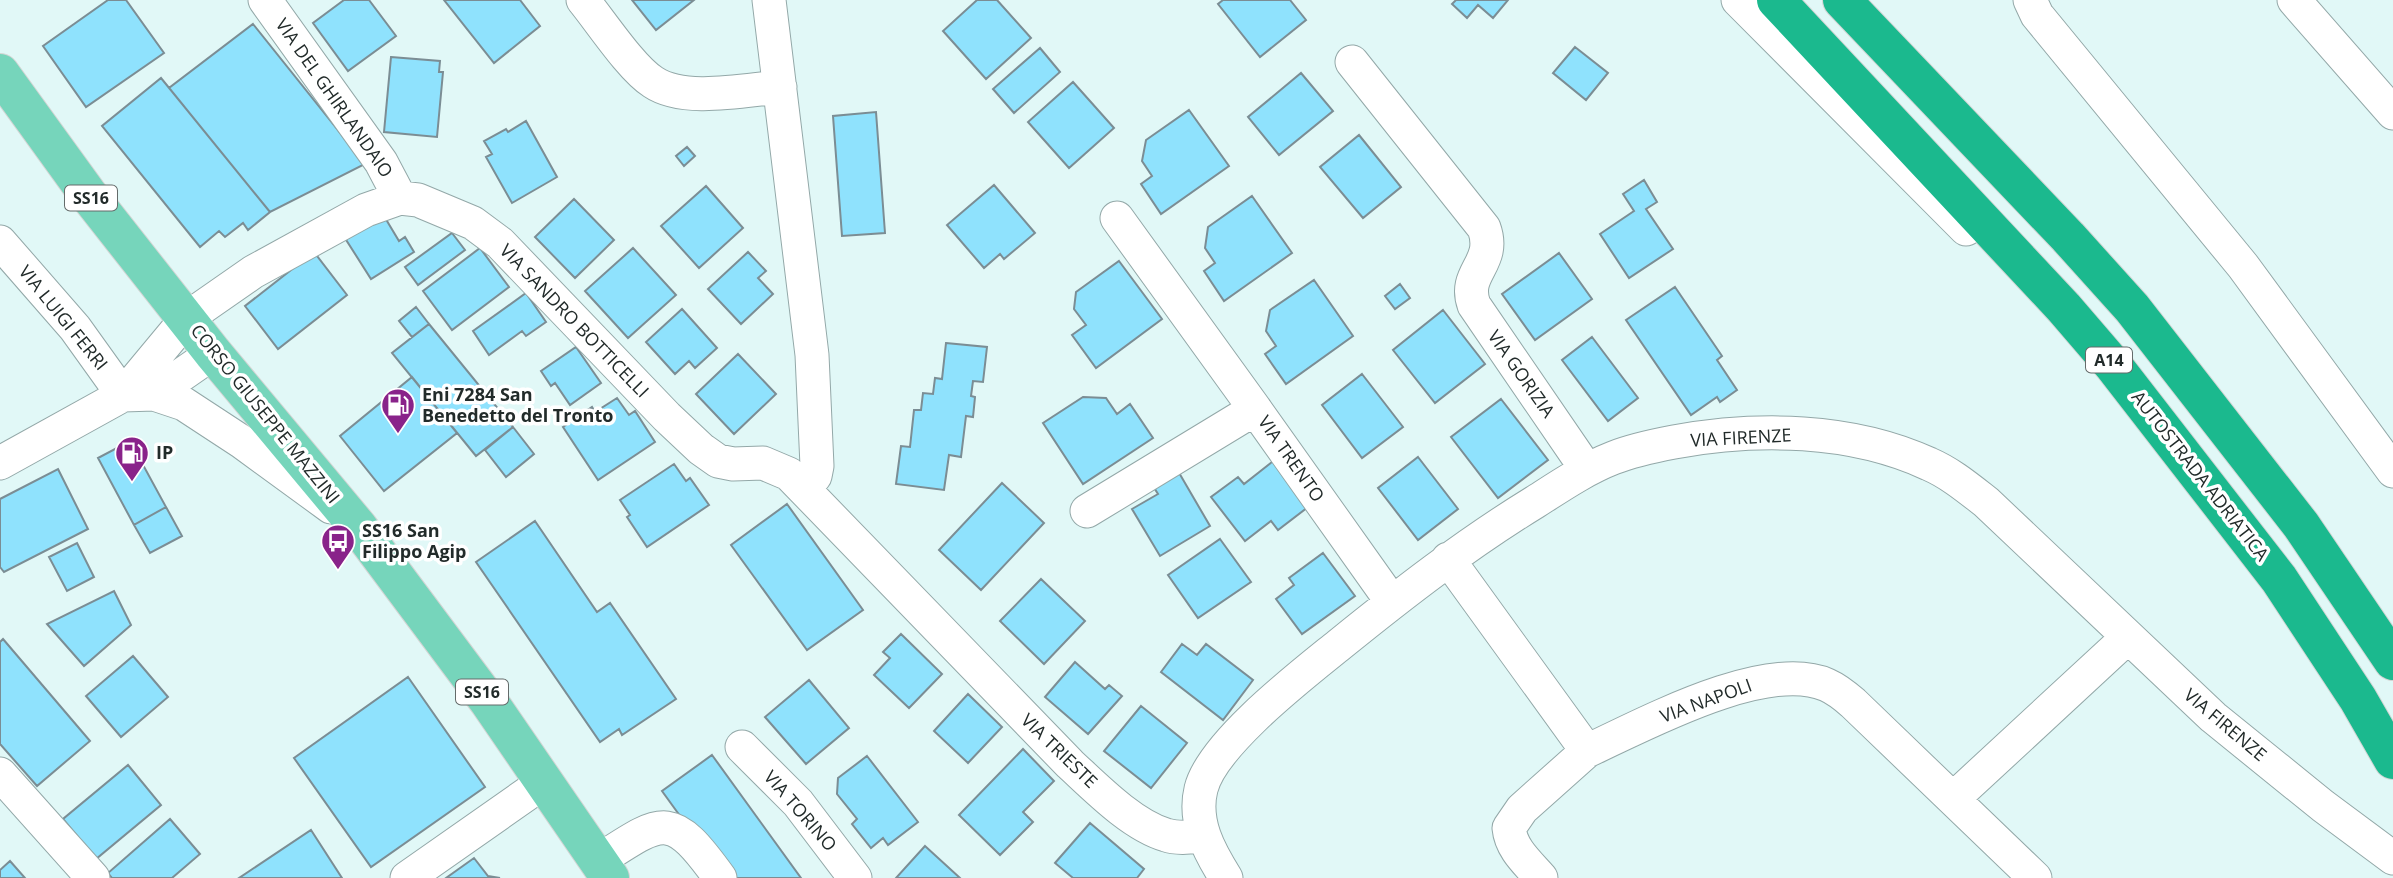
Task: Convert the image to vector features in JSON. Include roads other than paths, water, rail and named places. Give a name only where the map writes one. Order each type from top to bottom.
[{"type":"highway","name":"AUTOSTRADA ADRIATICA","points":[[1776,0],[2064,307],[2158,421],[2279,579],[2358,699],[2393,760]]},
{"type":"highway","name":"A14","points":[[1842,0],[2132,308],[2301,525],[2393,661]]},
{"type":"main road","name":"CORSO GIUSEPPE MAZZINI","points":[[0,73],[87,193],[213,353],[359,528],[489,702],[604,870]]},
{"type":"street","name":"VIA DEL GHIRLANDAIO","points":[[265,0],[381,162],[400,198]]},
{"type":"street","points":[[583,0],[638,68],[661,86],[680,92],[700,93],[780,87]]},
{"type":"street","points":[[769,0],[816,405],[817,466],[815,476],[804,489]]},
{"type":"street","points":[[1738,0],[2158,421]]},
{"type":"street","points":[[2031,0],[2037,16],[2243,266],[2393,471]]},
{"type":"street","points":[[2294,0],[2393,113]]},
{"type":"street","name":"VIA GORIZIA","points":[[1352,62],[1484,228],[1489,244],[1471,288],[1474,306],[1587,470]]},
{"type":"street","points":[[138,395],[187,318],[229,287],[278,257],[366,210],[400,198]]},
{"type":"street","name":"VIA SANDRO BOTTICELLI","points":[[400,198],[418,200],[453,213],[473,223],[500,243],[667,417],[710,456],[726,463],[764,463],[789,474],[935,626]]},
{"type":"street","points":[[1117,218],[1255,408]]},
{"type":"street","name":"VIA LUIGI FERRI","points":[[0,242],[138,395]]},
{"type":"street","points":[[0,463],[138,395],[213,353]]},
{"type":"street","points":[[138,395],[184,404],[198,412],[359,528]]},
{"type":"street","name":"VIA TRENTO","points":[[1087,511],[1255,408],[1392,601]]},
{"type":"street","name":"VIA FIRENZE","points":[[1226,878],[1204,836],[1199,814],[1201,791],[1207,774],[1221,755],[1264,708],[1392,601],[1448,559],[1495,526],[1587,470],[1614,457],[1640,449],[1744,433],[1834,438],[1904,454],[1944,471],[1978,496],[2223,725],[2393,858]]},
{"type":"street","points":[[1448,559],[1587,751]]},
{"type":"street","name":"VIA TRIESTE","points":[[935,626],[1070,764],[1135,819],[1167,836],[1204,836]]},
{"type":"street","points":[[1954,798],[2127,637]]},
{"type":"street","name":"VIA NAPOLI","points":[[1541,878],[1517,851],[1509,828],[1522,810],[1587,751],[1653,720],[1743,685],[1780,680],[1825,684],[1846,698],[2035,878]]},
{"type":"street","name":"VIA TORINO","points":[[742,747],[798,803],[855,878]]},
{"type":"street","points":[[0,774],[93,878]]},
{"type":"street","points":[[407,878],[544,782]]},
{"type":"street","points":[[604,870],[646,831],[668,827],[688,837],[720,878]]},
{"type":"place","name":"Eni 7284 San Benedetto del Tronto","points":[[398,435]]},
{"type":"place","name":"IP","points":[[132,483]]},
{"type":"place","name":"SS16 San Filippo Agip","points":[[338,571]]}]
